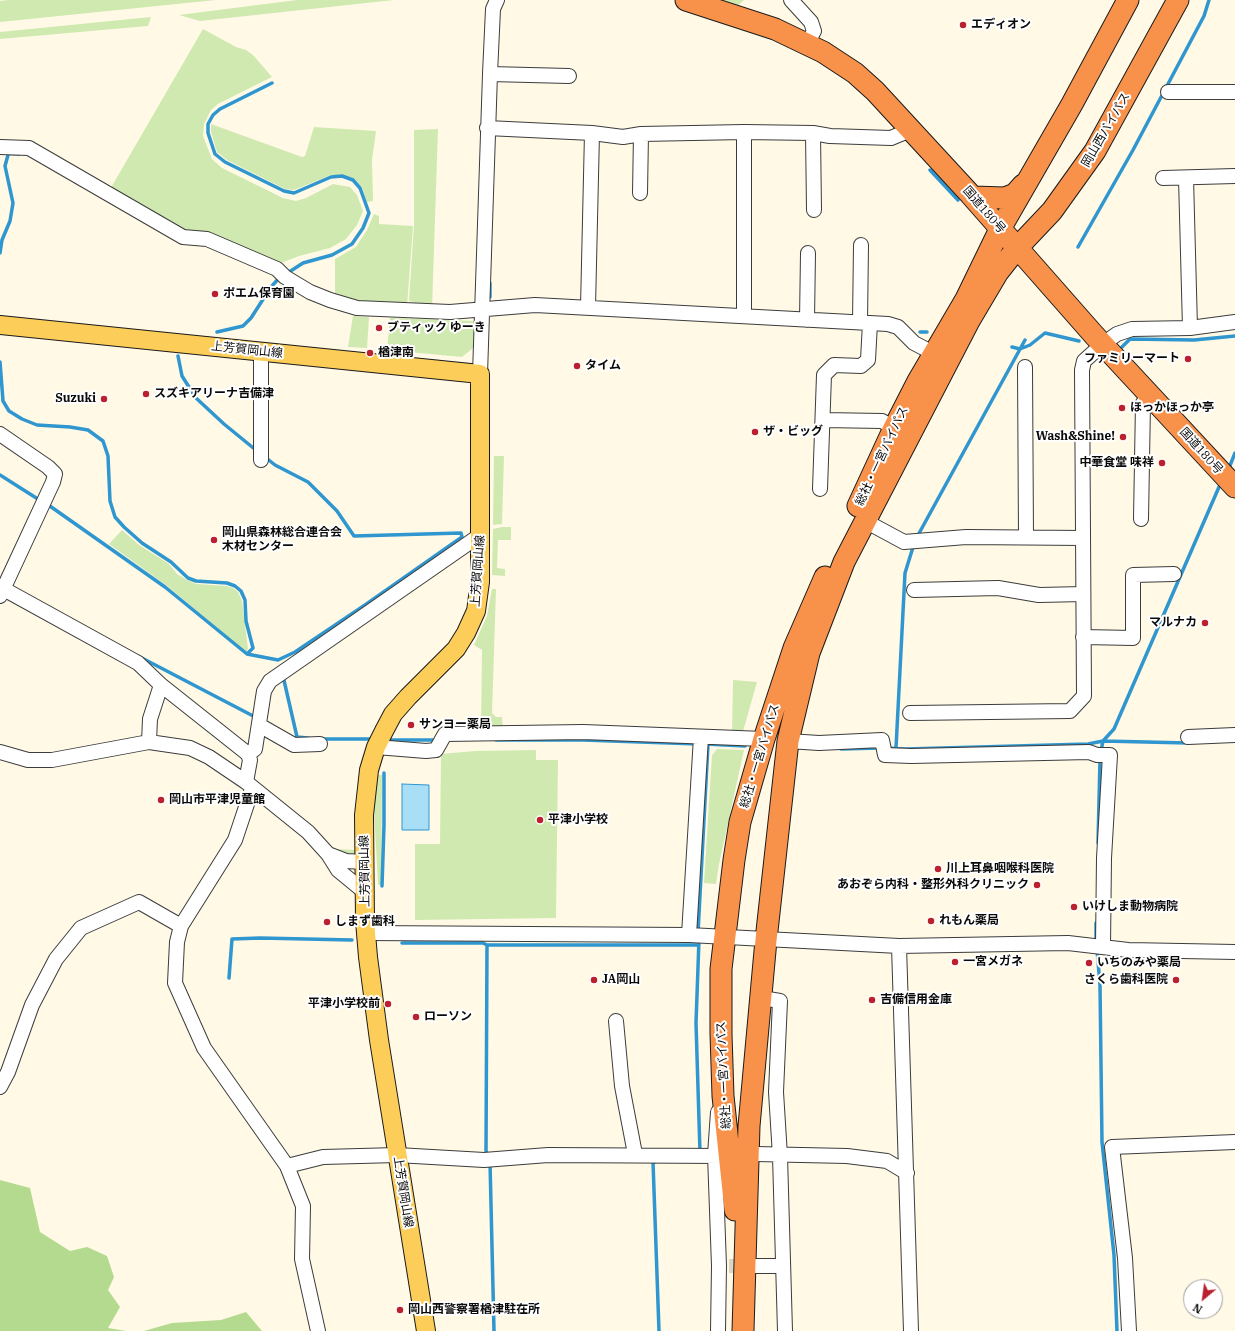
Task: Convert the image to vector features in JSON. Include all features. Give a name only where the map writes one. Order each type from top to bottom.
[{"type":"highway","name":"国道180号","points":[[686,0],[775,29],[838,61],[855,73],[875,92],[973,197],[1102,344],[1151,395],[1235,488]]},
{"type":"highway","points":[[1000,229],[1072,104],[1128,0]]},
{"type":"highway","name":"岡山西バイパス","points":[[1017,248],[1052,211],[1095,151],[1178,0]]},
{"type":"highway","points":[[973,197],[1005,198],[1015,194],[1027,181]]},
{"type":"highway","points":[[1036,270],[1040,243],[1052,211]]},
{"type":"highway","name":"総社・一宮バイパス","points":[[733,1331],[735,1210],[723,1096],[720,1034],[721,969],[740,822],[764,739],[794,648],[894,428],[966,299],[1000,229]]},
{"type":"highway","name":"総社・一宮バイパス","points":[[743,1331],[749,1126],[762,998],[772,941],[788,741],[809,653],[844,562],[865,521],[969,321],[998,272],[1017,248]]},
{"type":"main road","name":"上芳賀岡山線","points":[[0,325],[480,374],[480,582],[476,611],[466,634],[456,650],[396,710],[379,741],[369,770],[364,815],[364,862],[368,957],[379,1040],[426,1331]]},
{"type":"street","points":[[480,374],[493,128],[490,74],[493,9],[497,0]]},
{"type":"street","points":[[790,0],[811,22],[814,31],[807,44]]},
{"type":"street","points":[[490,74],[570,76]]},
{"type":"street","points":[[1168,92],[1235,92]]},
{"type":"street","points":[[493,128],[592,133],[623,137],[641,134],[744,132],[813,133],[830,136],[891,138],[909,128]]},
{"type":"street","points":[[744,132],[744,316]]},
{"type":"street","points":[[588,307],[592,133]]},
{"type":"street","points":[[813,133],[814,210]]},
{"type":"street","points":[[640,194],[641,134]]},
{"type":"street","points":[[0,147],[29,148],[183,237],[207,239],[277,268],[283,275],[310,292],[357,308],[450,312],[535,305],[865,322],[888,324],[898,328],[914,343],[935,354]]},
{"type":"street","points":[[1163,178],[1235,176]]},
{"type":"street","points":[[1186,178],[1190,328]]},
{"type":"street","points":[[820,488],[824,375],[834,365],[860,366],[868,360],[861,245]]},
{"type":"street","points":[[808,253],[808,320]]},
{"type":"street","points":[[910,713],[1070,711],[1084,696],[1082,370],[1084,361],[1102,344],[1117,334],[1132,329],[1190,328],[1235,322]]},
{"type":"street","points":[[261,351],[261,460]]},
{"type":"street","points":[[1025,368],[1026,537]]},
{"type":"street","points":[[1141,519],[1143,403],[1151,395]]},
{"type":"street","points":[[823,420],[882,421],[894,428]]},
{"type":"street","points":[[0,434],[48,467],[55,474],[44,502],[3,588],[138,663],[161,685],[248,754],[250,760],[249,785],[235,840],[181,926],[177,942],[175,983],[204,1048],[287,1166],[303,1206],[302,1259],[318,1331]]},
{"type":"street","points":[[865,521],[904,542],[926,542],[966,537],[1083,538]]},
{"type":"street","points":[[248,754],[255,749],[264,692],[270,681],[476,538],[480,538]]},
{"type":"street","points":[[1083,637],[1133,638],[1133,575],[1174,574]]},
{"type":"street","points":[[914,590],[998,588],[1038,595],[1083,594]]},
{"type":"street","points":[[149,742],[150,719],[161,685]]},
{"type":"street","points":[[260,722],[294,745],[320,744]]},
{"type":"street","points":[[379,741],[426,751],[436,750],[445,734],[583,732],[701,742],[764,739]]},
{"type":"street","points":[[1188,737],[1235,735]]},
{"type":"street","points":[[788,741],[819,742],[882,740],[884,755],[911,756],[1089,752],[1097,755],[1110,755],[1098,945]]},
{"type":"street","points":[[0,752],[28,760],[52,760],[149,742],[190,748],[209,757],[249,785],[308,832],[328,854],[338,870],[366,893]]},
{"type":"street","points":[[695,935],[701,742]]},
{"type":"street","points":[[328,854],[346,861],[364,862]]},
{"type":"street","points":[[0,1087],[8,1072],[32,1005],[56,959],[81,928],[139,902],[181,926]]},
{"type":"street","points":[[366,933],[695,935],[772,941],[899,946],[1068,942],[1128,950],[1235,952]]},
{"type":"street","points":[[899,946],[911,1331]]},
{"type":"street","points":[[762,998],[780,1001],[776,1092],[780,1156],[785,1331]]},
{"type":"street","points":[[616,1021],[622,1086],[635,1154]]},
{"type":"street","points":[[718,1331],[724,1266],[709,1155],[723,1096]]},
{"type":"street","points":[[1128,1331],[1125,1258],[1112,1148],[1235,1142]]},
{"type":"street","points":[[756,1154],[780,1156],[847,1156],[887,1161],[907,1172]]},
{"type":"street","points":[[287,1166],[323,1156],[397,1155],[489,1159],[548,1155],[709,1155]]},
{"type":"street","points":[[754,1266],[782,1266]]},
{"type":"green space","points":[[216,0],[0,22],[0,1]]},
{"type":"green space","points":[[297,0],[394,0],[200,21],[179,15]]},
{"type":"green space","points":[[713,0],[744,0],[736,7]]},
{"type":"green space","points":[[151,17],[148,26],[0,39],[0,32]]},
{"type":"green space","points":[[203,29],[236,47],[246,50],[253,55],[272,77],[218,104],[211,110],[204,124],[203,136],[212,159],[222,168],[283,198],[296,201],[306,198],[333,184],[350,187],[357,195],[363,211],[357,225],[346,239],[330,248],[299,256],[276,265],[193,235],[109,191]]},
{"type":"green space","points":[[211,124],[302,157],[305,156],[314,127],[376,131],[372,160],[373,201],[367,202],[362,187],[355,179],[343,175],[331,175],[294,190],[285,189],[227,160],[217,152],[211,132]]},
{"type":"green space","points":[[438,129],[432,308],[413,307],[414,302],[409,301],[414,225],[414,130]]},
{"type":"green space","points":[[374,214],[379,216],[379,224],[413,226],[407,306],[357,303],[335,295],[335,259],[356,247],[367,230]]},
{"type":"green space","points":[[353,316],[369,317],[367,348],[348,347]]},
{"type":"green space","points":[[390,318],[476,321],[473,348],[462,357],[387,350]]},
{"type":"green space","points":[[494,456],[504,456],[502,524],[493,525]]},
{"type":"green space","points":[[511,527],[511,540],[498,540],[497,568],[505,569],[505,576],[492,575],[493,529]]},
{"type":"green space","points":[[122,530],[139,545],[169,564],[177,574],[187,580],[196,584],[226,586],[233,588],[238,592],[242,601],[248,649],[246,652],[166,585],[109,544]]},
{"type":"green space","points":[[492,589],[496,589],[492,713],[496,717],[502,717],[503,729],[481,730],[482,650],[474,645],[487,616]]},
{"type":"green space","points":[[733,680],[757,682],[742,735],[732,734]]},
{"type":"green space","points":[[717,749],[744,750],[716,884],[704,883],[712,755]]},
{"type":"green space","points":[[536,750],[536,760],[558,760],[556,918],[415,920],[415,844],[440,844],[441,754],[475,751]]},
{"type":"green space","points":[[378,775],[382,775],[381,886],[378,884],[374,809]]},
{"type":"green space","points":[[334,849],[357,850],[354,855],[349,856]]},
{"type":"green space","points":[[0,1180],[30,1188],[40,1232],[70,1251],[87,1247],[107,1256],[114,1277],[108,1290],[120,1307],[108,1328],[126,1331],[0,1331]]},
{"type":"green space","points":[[246,1312],[262,1331],[144,1331],[172,1323],[221,1320]]},
{"type":"water","points":[[402,784],[429,785],[429,830],[402,830]]},
{"type":"waterway","points":[[1078,247],[1133,150],[1204,16],[1209,0]]},
{"type":"waterway","points":[[272,83],[220,109],[213,115],[208,124],[208,133],[215,154],[225,162],[284,191],[294,193],[331,177],[342,176],[353,180],[360,188],[369,213],[363,228],[352,244],[332,255],[303,263],[286,274]]},
{"type":"waterway","points":[[3,153],[19,154]]},
{"type":"waterway","points":[[0,253],[2,240],[10,221],[13,203],[5,166],[8,155]]},
{"type":"waterway","points":[[930,170],[958,200]]},
{"type":"waterway","points":[[217,332],[243,326],[251,318],[271,287],[280,277]]},
{"type":"waterway","points":[[490,283],[490,297]]},
{"type":"waterway","points":[[920,332],[927,332]]},
{"type":"waterway","points":[[1012,347],[1020,349],[1030,345],[1045,333],[1079,341]]},
{"type":"waterway","points":[[1122,347],[1130,339],[1194,340],[1235,336]]},
{"type":"waterway","points":[[917,537],[1025,340]]},
{"type":"waterway","points":[[178,356],[182,376],[196,398],[224,424],[257,451]]},
{"type":"waterway","points":[[0,362],[3,401],[9,411],[22,419],[37,425],[70,427],[88,430],[103,441],[108,456],[110,501],[115,517],[124,527],[142,543],[171,562],[188,578],[196,581],[227,583],[235,586],[241,591],[245,600],[246,621],[253,648],[247,654]]},
{"type":"waterway","points":[[1229,468],[1235,453]]},
{"type":"waterway","points":[[47,504],[165,587],[247,654],[278,660],[295,652],[462,537],[461,533],[354,536],[337,511],[308,482],[275,465],[265,457]]},
{"type":"waterway","points":[[0,475],[41,501]]},
{"type":"waterway","points":[[1101,751],[1103,741],[1114,729],[1219,487]]},
{"type":"waterway","points":[[896,748],[905,573],[914,544]]},
{"type":"waterway","points":[[138,656],[257,718]]},
{"type":"waterway","points":[[283,676],[297,737],[308,738]]},
{"type":"waterway","points":[[320,739],[374,739]]},
{"type":"waterway","points":[[386,740],[438,740]]},
{"type":"waterway","points":[[496,740],[583,740],[698,744]]},
{"type":"waterway","points":[[887,748],[906,749],[1088,744],[1103,741],[1188,743]]},
{"type":"waterway","points":[[706,744],[745,746]]},
{"type":"waterway","points":[[698,933],[708,744]]},
{"type":"waterway","points":[[841,749],[880,748]]},
{"type":"waterway","points":[[1098,843],[1100,759]]},
{"type":"waterway","points":[[382,886],[384,773]]},
{"type":"waterway","points":[[1096,923],[1096,939]]},
{"type":"waterway","points":[[229,978],[232,939],[260,938],[352,940]]},
{"type":"waterway","points":[[699,939],[696,1023],[700,1153]]},
{"type":"waterway","points":[[402,943],[483,943],[487,945]]},
{"type":"waterway","points":[[488,1156],[486,1151],[487,945],[699,945]]},
{"type":"waterway","points":[[1097,949],[1100,985],[1102,1142],[1114,1255],[1117,1331]]},
{"type":"waterway","points":[[490,1162],[494,1331]]},
{"type":"waterway","points":[[655,1162],[653,1162],[659,1331]]},
{"type":"tunnel","points":[[729,1266],[753,1266]]},
{"type":"place","name":"エディオン","points":[[963,25]]},
{"type":"place","name":"ポエム保育園","points":[[215,294]]},
{"type":"place","name":"ブティック ゆーき","points":[[379,328]]},
{"type":"place","name":"楢津南","points":[[370,353]]},
{"type":"place","name":"ファミリーマート","points":[[1188,359]]},
{"type":"place","name":"タイム","points":[[577,366]]},
{"type":"place","name":"スズキアリーナ吉備津","points":[[146,394]]},
{"type":"place","name":"Suzuki","points":[[104,399]]},
{"type":"place","name":"ほっかほっか亭","points":[[1122,408]]},
{"type":"place","name":"ザ・ビッグ","points":[[755,432]]},
{"type":"place","name":"Wash&Shine!","points":[[1123,437]]},
{"type":"place","name":"中華食堂 味祥","points":[[1162,463]]},
{"type":"place","name":"岡山県森林総合連合会 木材センター","points":[[214,540]]},
{"type":"place","name":"マルナカ","points":[[1205,623]]},
{"type":"place","name":"サンヨー薬局","points":[[411,725]]},
{"type":"place","name":"岡山市平津児童館","points":[[161,800]]},
{"type":"place","name":"平津小学校","points":[[540,820]]},
{"type":"place","name":"川上耳鼻咽喉科医院","points":[[938,869]]},
{"type":"place","name":"あおぞら内科・整形外科クリニック","points":[[1037,885]]},
{"type":"place","name":"いけしま動物病院","points":[[1074,907]]},
{"type":"place","name":"れもん薬局","points":[[931,921]]},
{"type":"place","name":"しまず歯科","points":[[327,922]]},
{"type":"place","name":"一宮メガネ","points":[[955,962]]},
{"type":"place","name":"いちのみや薬局","points":[[1089,963]]},
{"type":"place","name":"JA岡山","points":[[594,980]]},
{"type":"place","name":"さくら歯科医院","points":[[1176,980]]},
{"type":"place","name":"吉備信用金庫","points":[[872,1000]]},
{"type":"place","name":"平津小学校前","points":[[388,1004]]},
{"type":"place","name":"ローソン","points":[[416,1017]]},
{"type":"place","name":"岡山西警察署楢津駐在所","points":[[400,1310]]}]
